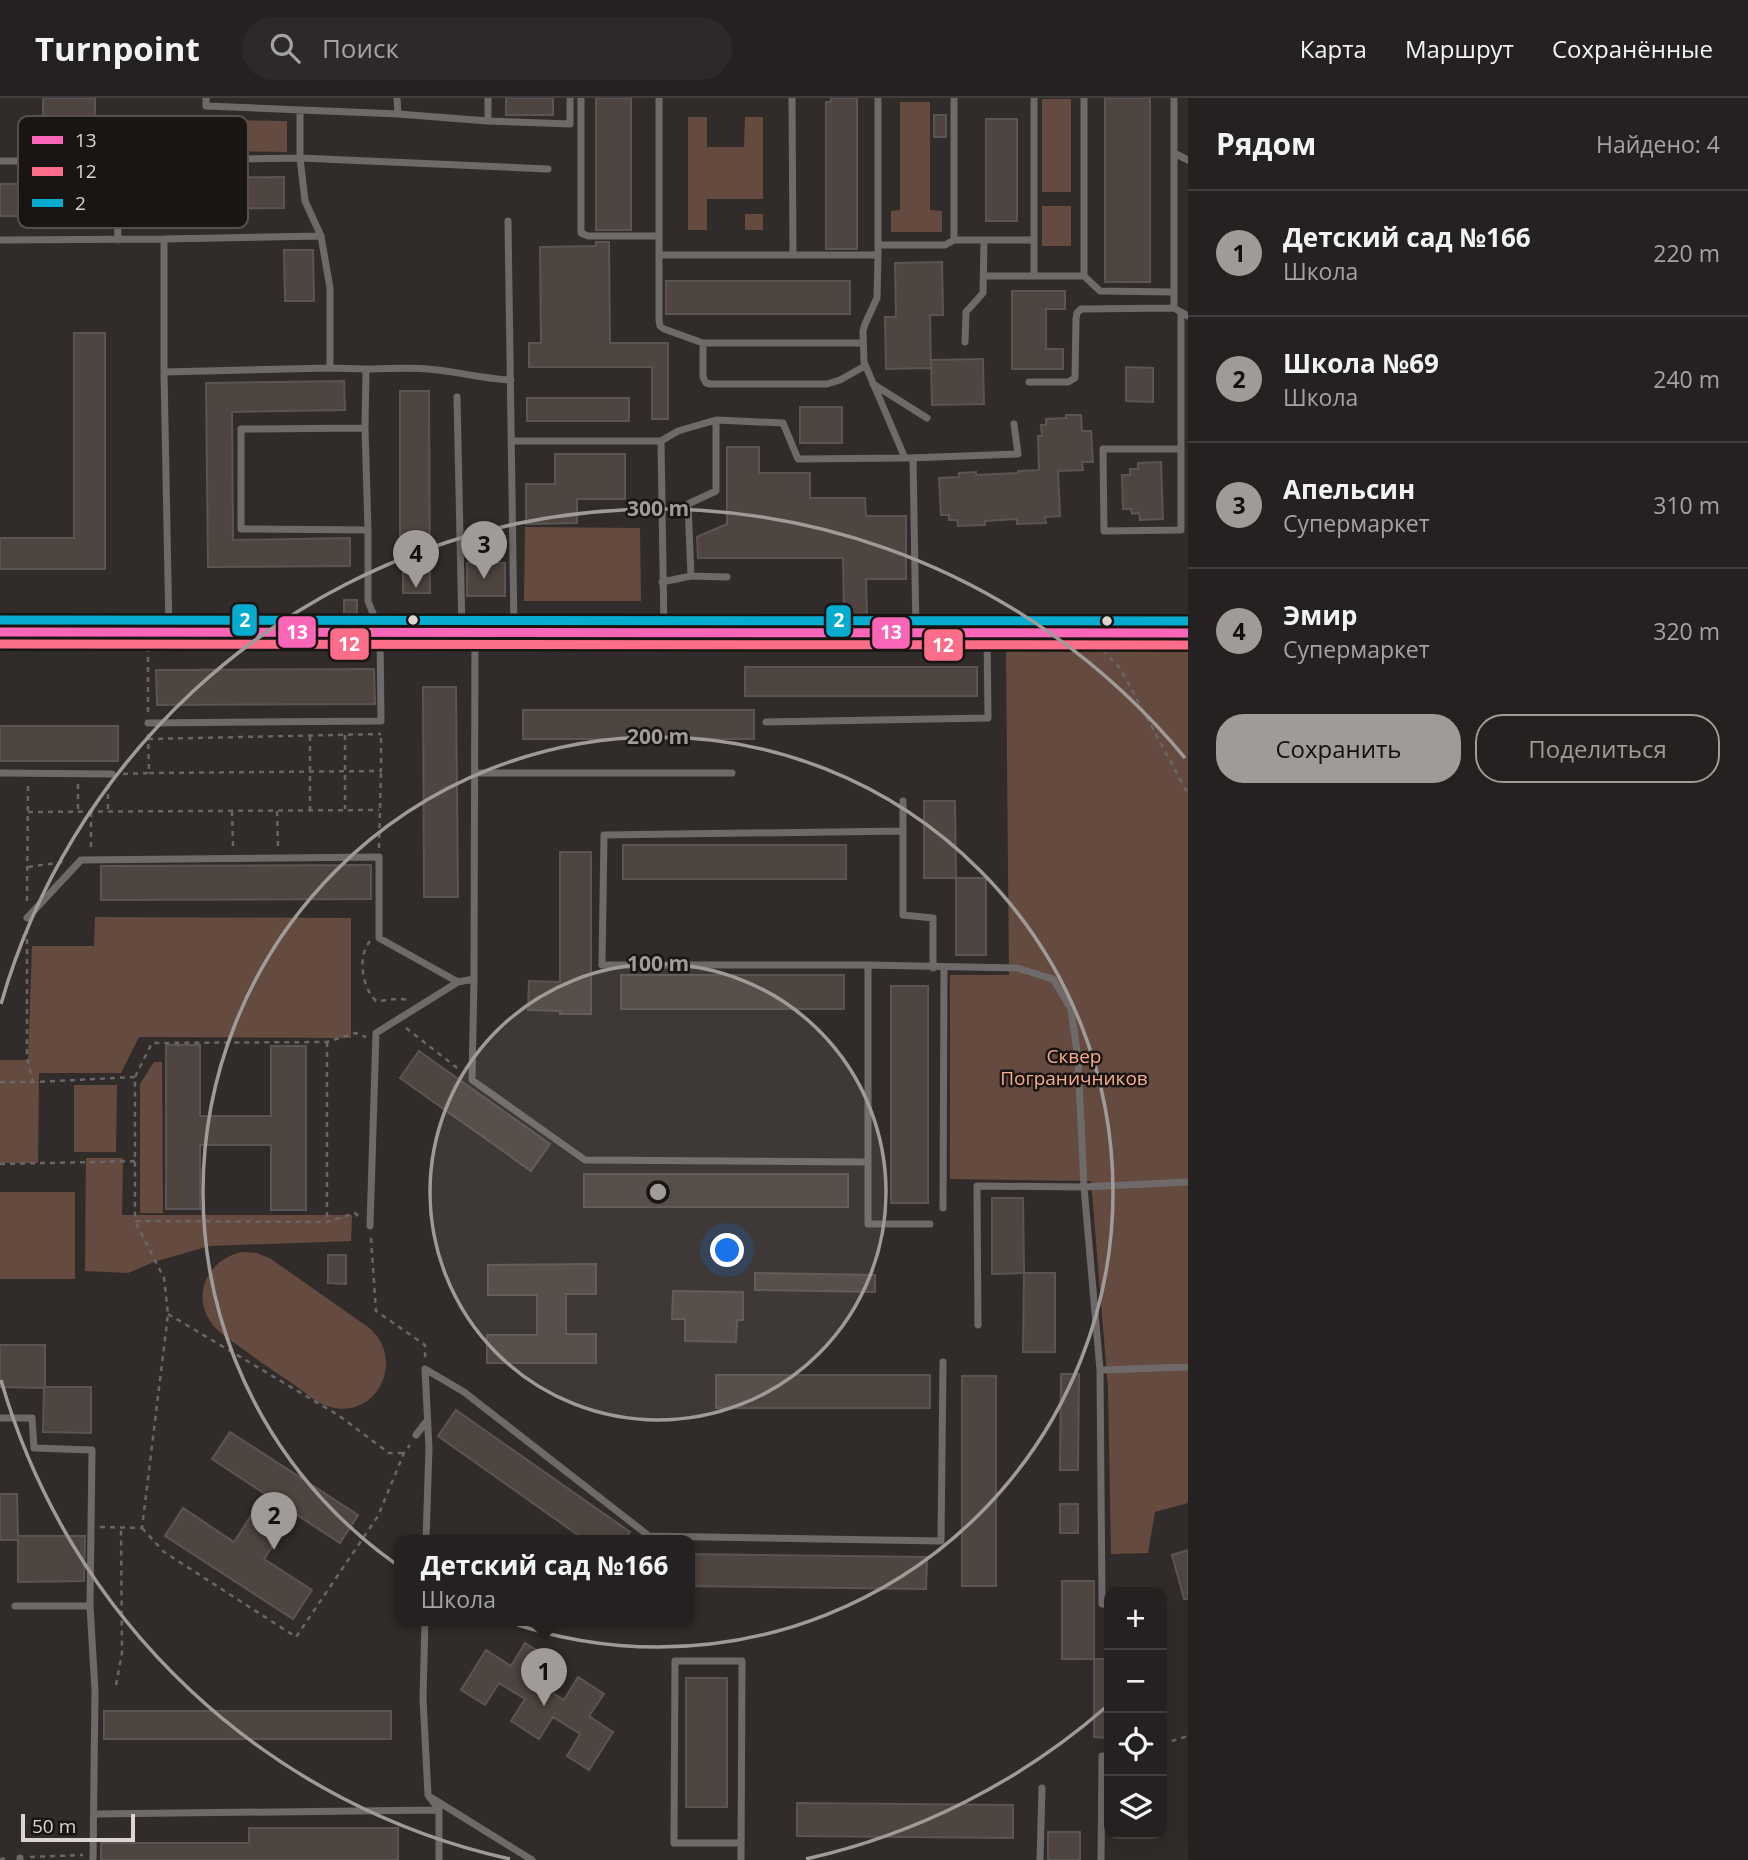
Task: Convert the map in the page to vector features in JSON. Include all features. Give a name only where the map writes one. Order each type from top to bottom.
[{"type":"street","points":[[0,632],[1188,633]]},
{"type":"lane","points":[[206,98],[206,106],[570,124],[570,98]]},
{"type":"lane","points":[[397,98],[398,114]]},
{"type":"lane","points":[[488,98],[488,121]]},
{"type":"lane","points":[[581,98],[582,233],[588,236],[659,236]]},
{"type":"lane","points":[[659,98],[660,326],[703,343],[863,343]]},
{"type":"lane","points":[[792,98],[793,255]]},
{"type":"lane","points":[[878,98],[877,298],[865,324],[863,343],[865,366],[909,458],[916,633]]},
{"type":"lane","points":[[954,98],[954,240]]},
{"type":"lane","points":[[1034,98],[1034,276]]},
{"type":"lane","points":[[1084,98],[1084,276]]},
{"type":"lane","points":[[1174,98],[1174,292],[1181,312],[1181,449],[1181,530],[1104,531],[1102,449],[1181,449]]},
{"type":"lane","points":[[300,110],[300,158],[305,201],[321,236],[330,288],[330,368]]},
{"type":"lane","points":[[1174,153],[1188,160]]},
{"type":"lane","points":[[248,159],[300,158],[548,169]]},
{"type":"lane","points":[[0,161],[18,161]]},
{"type":"lane","points":[[508,221],[514,631]]},
{"type":"lane","points":[[118,228],[118,240]]},
{"type":"lane","points":[[0,240],[321,236]]},
{"type":"lane","points":[[164,239],[169,631]]},
{"type":"lane","points":[[878,245],[945,245],[954,240],[1034,240]]},
{"type":"lane","points":[[965,342],[966,312],[983,293],[984,240]]},
{"type":"lane","points":[[659,255],[878,255]]},
{"type":"lane","points":[[984,276],[1084,276],[1100,291],[1174,292]]},
{"type":"lane","points":[[1029,382],[1068,382],[1075,378],[1076,318],[1081,309],[1181,312]]},
{"type":"lane","points":[[703,343],[703,377],[706,383],[827,383],[840,380],[865,366]]},
{"type":"lane","points":[[164,372],[425,368],[495,380],[511,380]]},
{"type":"lane","points":[[148,723],[381,721],[380,631],[368,601],[366,369]]},
{"type":"lane","points":[[872,383],[927,418]]},
{"type":"lane","points":[[457,397],[475,773],[472,1080],[585,1160],[868,1162]]},
{"type":"lane","points":[[513,441],[661,441],[678,430],[716,420],[783,423],[798,459],[909,458],[1018,454],[1014,424]]},
{"type":"lane","points":[[691,576],[688,504],[716,491],[716,420]]},
{"type":"lane","points":[[365,428],[241,429],[241,529],[368,530]]},
{"type":"lane","points":[[661,441],[664,631]]},
{"type":"lane","points":[[663,582],[691,576],[726,577]]},
{"type":"lane","points":[[766,722],[988,718],[987,633]]},
{"type":"lane","points":[[0,773],[110,774]]},
{"type":"lane","points":[[475,773],[732,773]]},
{"type":"lane","points":[[903,801],[903,915],[933,919],[933,968]]},
{"type":"lane","points":[[903,831],[604,835],[602,965],[1017,968],[1054,979],[1072,1009],[1077,1059],[1084,1187],[1100,1370],[1104,1604]]},
{"type":"lane","points":[[27,918],[81,860],[379,857],[379,938],[458,982]]},
{"type":"lane","points":[[868,965],[868,1224],[930,1224]]},
{"type":"lane","points":[[943,1208],[944,967]]},
{"type":"lane","points":[[370,1226],[376,1033],[458,982],[474,979]]},
{"type":"lane","points":[[978,1325],[977,1186],[1084,1187],[1188,1182]]},
{"type":"lane","points":[[695,1537],[941,1541],[943,1362]]},
{"type":"lane","points":[[1100,1370],[1188,1367]]},
{"type":"lane","points":[[425,1369],[464,1392],[648,1535]]},
{"type":"lane","points":[[425,1369],[429,1448],[426,1535]]},
{"type":"lane","points":[[0,1418],[32,1418],[34,1448],[92,1450],[90,1605],[95,1691],[93,1857]]},
{"type":"lane","points":[[416,1435],[427,1421]]},
{"type":"lane","points":[[15,1606],[90,1605]]},
{"type":"lane","points":[[425,1626],[423,1699],[428,1796],[439,1810],[439,1860]]},
{"type":"lane","points":[[741,1843],[674,1843],[675,1661],[742,1661],[741,1860]]},
{"type":"lane","points":[[1101,1860],[1104,1756]]},
{"type":"lane","points":[[1040,1860],[1042,1788]]},
{"type":"lane","points":[[428,1796],[533,1860]]},
{"type":"lane","points":[[94,1814],[439,1810]]},
{"type":"path","points":[[211,106],[211,116]]},
{"type":"path","points":[[1101,648],[1119,668],[1188,793]]},
{"type":"path","points":[[148,649],[149,773]]},
{"type":"path","points":[[148,739],[381,734],[379,857]]},
{"type":"path","points":[[345,735],[345,810]]},
{"type":"path","points":[[310,736],[310,811]]},
{"type":"path","points":[[108,812],[110,774],[381,771]]},
{"type":"path","points":[[78,774],[78,812]]},
{"type":"path","points":[[28,812],[379,810]]},
{"type":"path","points":[[232,811],[233,858]]},
{"type":"path","points":[[277,811],[278,858]]},
{"type":"path","points":[[91,812],[91,860]]},
{"type":"path","points":[[28,867],[81,860]]},
{"type":"path","points":[[379,938],[367,943],[365,950],[364,978],[371,996],[376,1000],[389,1001],[400,998],[421,1005]]},
{"type":"path","points":[[396,1020],[472,1080]]},
{"type":"path","points":[[142,1528],[168,1314],[164,1278],[135,1221],[135,1077],[152,1043],[327,1042],[355,1033],[376,1041]]},
{"type":"path","points":[[327,1042],[327,1222]]},
{"type":"path","points":[[0,1082],[135,1077]]},
{"type":"path","points":[[0,1164],[136,1161]]},
{"type":"path","points":[[135,1221],[327,1222],[355,1213],[370,1226],[376,1311],[425,1345],[425,1369]]},
{"type":"path","points":[[168,1314],[338,1415],[389,1453],[404,1453]]},
{"type":"path","points":[[90,1526],[142,1528],[164,1552],[296,1637],[378,1517],[404,1453],[416,1435]]},
{"type":"path","points":[[116,1685],[122,1653],[121,1528]]},
{"type":"path","points":[[1167,1742],[1188,1736]]},
{"type":"path","points":[[0,1858],[93,1857]]},
{"type":"green space","points":[[1042,99],[1071,99],[1071,192],[1042,192]]},
{"type":"green space","points":[[900,102],[930,102],[930,210],[942,211],[942,232],[891,232],[891,211],[900,210]]},
{"type":"green space","points":[[688,117],[707,117],[707,147],[744,147],[745,117],[763,117],[763,199],[707,199],[707,230],[688,230]]},
{"type":"green space","points":[[248,120],[287,121],[287,152],[248,151]]},
{"type":"green space","points":[[1042,206],[1071,206],[1071,246],[1042,246]]},
{"type":"green space","points":[[745,214],[763,214],[763,230],[745,230]]},
{"type":"green space","points":[[525,527],[640,528],[641,601],[524,601]]},
{"type":"green space","name":"Сквер Пограничников","points":[[1188,647],[1188,1503],[1155,1512],[1148,1553],[1111,1554],[1108,1388],[1091,1181],[950,1179],[950,975],[1009,975],[1006,649]]},
{"type":"green space","points":[[95,917],[351,918],[351,1038],[139,1037],[121,1073],[39,1073],[38,1163],[0,1163],[0,1060],[28,1060],[32,946],[94,946]]},
{"type":"green space","points":[[154,1062],[162,1062],[163,1213],[140,1213],[140,1084]]},
{"type":"green space","points":[[74,1085],[117,1085],[116,1152],[74,1152]]},
{"type":"green space","points":[[86,1158],[123,1158],[122,1215],[352,1215],[351,1241],[209,1246],[154,1262],[128,1273],[85,1271]]},
{"type":"green space","points":[[0,1192],[75,1192],[75,1279],[0,1279]]},
{"type":"green space","points":[[242,1252],[257,1253],[271,1259],[368,1327],[379,1340],[385,1354],[386,1369],[382,1383],[374,1395],[362,1404],[347,1409],[325,1405],[239,1347],[211,1323],[205,1311],[204,1286],[217,1265]]},
{"type":"building","points":[[43,98],[95,98],[95,116],[43,116]]},
{"type":"building","points":[[506,98],[553,98],[553,115],[506,115]]},
{"type":"building","points":[[596,98],[631,98],[631,230],[596,230]]},
{"type":"building","points":[[831,98],[857,98],[857,249],[826,249],[826,102],[831,102]]},
{"type":"building","points":[[1105,98],[1150,98],[1150,282],[1105,282]]},
{"type":"building","points":[[934,115],[946,115],[946,137],[934,137]]},
{"type":"building","points":[[986,119],[1017,119],[1017,221],[986,221]]},
{"type":"building","points":[[248,177],[284,177],[284,208],[248,208]]},
{"type":"building","points":[[0,184],[18,184],[18,216],[0,216]]},
{"type":"building","points":[[596,242],[609,242],[610,343],[668,343],[668,419],[652,419],[652,367],[529,367],[529,343],[541,343],[540,247],[596,246]]},
{"type":"building","points":[[284,250],[313,250],[314,301],[285,301]]},
{"type":"building","points":[[942,262],[943,315],[930,315],[931,368],[886,369],[885,317],[896,317],[895,263]]},
{"type":"building","points":[[666,281],[850,281],[850,314],[666,314]]},
{"type":"building","points":[[1012,291],[1065,291],[1065,309],[1046,309],[1046,349],[1063,349],[1063,369],[1012,369]]},
{"type":"building","points":[[74,333],[105,333],[105,569],[0,569],[0,538],[74,538]]},
{"type":"building","points":[[983,359],[984,404],[932,405],[931,360]]},
{"type":"building","points":[[1126,367],[1153,368],[1153,402],[1126,401]]},
{"type":"building","points":[[344,381],[345,410],[232,412],[233,540],[350,538],[350,566],[208,567],[206,383]]},
{"type":"building","points":[[400,391],[429,391],[430,593],[403,593],[403,568],[400,568]]},
{"type":"building","points":[[527,398],[629,398],[629,421],[527,421]]},
{"type":"building","points":[[800,407],[842,407],[842,443],[800,443]]},
{"type":"building","points":[[1066,415],[1081,415],[1082,431],[1091,431],[1093,462],[1082,462],[1083,470],[1058,471],[1060,516],[1045,517],[1046,523],[1017,524],[1017,519],[985,521],[985,525],[958,526],[957,520],[949,520],[949,515],[941,515],[939,478],[959,477],[959,473],[976,472],[976,475],[1039,470],[1038,436],[1042,436],[1041,425],[1046,425],[1046,419],[1066,418]]},
{"type":"building","points":[[727,447],[759,447],[759,473],[810,473],[810,498],[865,498],[866,516],[906,516],[906,579],[866,579],[867,616],[844,616],[843,558],[698,558],[697,537],[727,524]]},
{"type":"building","points":[[555,454],[625,454],[625,499],[577,499],[577,523],[526,524],[526,484],[555,484]]},
{"type":"building","points":[[1161,462],[1163,519],[1140,520],[1139,513],[1132,514],[1131,509],[1123,509],[1122,475],[1130,475],[1130,469],[1138,469],[1138,463]]},
{"type":"building","points":[[467,563],[505,563],[505,596],[467,596]]},
{"type":"building","points":[[344,600],[357,600],[357,617],[344,617]]},
{"type":"building","points":[[745,667],[977,667],[977,696],[745,696]]},
{"type":"building","points":[[374,669],[375,704],[157,705],[156,670]]},
{"type":"building","points":[[423,687],[456,687],[458,897],[424,897]]},
{"type":"building","points":[[523,710],[754,710],[754,739],[523,739]]},
{"type":"building","points":[[0,726],[118,726],[118,761],[0,761]]},
{"type":"building","points":[[924,801],[955,801],[956,878],[924,878]]},
{"type":"building","points":[[623,845],[846,845],[846,879],[623,879]]},
{"type":"building","points":[[560,852],[591,852],[591,1014],[528,1010],[529,981],[560,982]]},
{"type":"building","points":[[371,865],[371,899],[101,900],[101,866]]},
{"type":"building","points":[[956,878],[986,878],[986,955],[956,955]]},
{"type":"building","points":[[621,975],[844,975],[844,1009],[621,1009]]},
{"type":"building","points":[[891,986],[928,986],[928,1203],[891,1203]]},
{"type":"building","points":[[166,1045],[200,1045],[200,1116],[271,1116],[271,1046],[306,1046],[306,1210],[271,1210],[271,1145],[200,1145],[200,1209],[166,1209]]},
{"type":"building","points":[[419,1051],[550,1144],[531,1171],[400,1078]]},
{"type":"building","points":[[584,1174],[848,1174],[848,1207],[584,1207]]},
{"type":"building","points":[[992,1198],[1023,1198],[1024,1273],[992,1274]]},
{"type":"building","points":[[328,1255],[346,1255],[346,1284],[328,1283]]},
{"type":"building","points":[[596,1264],[596,1294],[566,1294],[566,1334],[596,1334],[596,1363],[487,1363],[487,1335],[537,1335],[537,1295],[488,1295],[488,1265]]},
{"type":"building","points":[[755,1273],[875,1275],[875,1292],[755,1290]]},
{"type":"building","points":[[1024,1273],[1055,1273],[1055,1352],[1023,1352]]},
{"type":"building","points":[[673,1291],[743,1292],[743,1320],[737,1320],[736,1342],[685,1341],[685,1319],[672,1319]]},
{"type":"building","points":[[0,1345],[45,1345],[45,1387],[91,1387],[91,1433],[43,1432],[44,1388],[0,1387]]},
{"type":"building","points":[[1061,1374],[1079,1374],[1078,1470],[1060,1470]]},
{"type":"building","points":[[716,1375],[930,1375],[930,1408],[716,1408]]},
{"type":"building","points":[[962,1376],[996,1376],[996,1586],[962,1586]]},
{"type":"building","points":[[456,1410],[630,1532],[628,1535],[578,1535],[438,1436]]},
{"type":"building","points":[[230,1432],[358,1515],[340,1543],[294,1513],[264,1559],[312,1590],[293,1619],[165,1536],[183,1508],[234,1542],[265,1494],[212,1459]]},
{"type":"building","points":[[0,1494],[17,1494],[18,1536],[85,1536],[84,1581],[18,1582],[18,1540],[0,1540]]},
{"type":"building","points":[[1060,1504],[1078,1504],[1078,1533],[1060,1533]]},
{"type":"building","points":[[1188,1550],[1188,1599],[1184,1599],[1172,1555]]},
{"type":"building","points":[[695,1554],[927,1557],[926,1589],[695,1586]]},
{"type":"building","points":[[1062,1581],[1094,1581],[1094,1659],[1062,1659]]},
{"type":"building","points":[[525,1643],[551,1659],[536,1682],[564,1700],[578,1677],[604,1694],[589,1716],[613,1732],[589,1770],[567,1756],[580,1734],[553,1717],[539,1739],[511,1721],[525,1699],[499,1683],[485,1705],[461,1690],[486,1650],[511,1666]]},
{"type":"building","points":[[1094,1659],[1104,1659],[1104,1738],[1094,1737]]},
{"type":"building","points":[[686,1678],[727,1678],[727,1807],[686,1807]]},
{"type":"building","points":[[104,1711],[391,1711],[391,1739],[104,1739]]},
{"type":"building","points":[[797,1803],[1013,1805],[1013,1838],[797,1836]]},
{"type":"building","points":[[249,1828],[398,1828],[398,1860],[101,1860],[101,1843],[249,1843]]},
{"type":"building","points":[[1048,1832],[1080,1832],[1080,1860],[1048,1860]]},
{"type":"transit line","name":"2","points":[[0,620],[1188,621]]},
{"type":"transit line","name":"13","points":[[0,632],[1188,633]]},
{"type":"transit line","name":"12","points":[[0,644],[1188,645]]},
{"type":"place","name":"Апельсин","points":[[484,579]]},
{"type":"place","name":"Эмир","points":[[416,588]]},
{"type":"place","name":"Школа №69","points":[[274,1550]]},
{"type":"place","name":"Детский сад №166","points":[[544,1706]]}]
